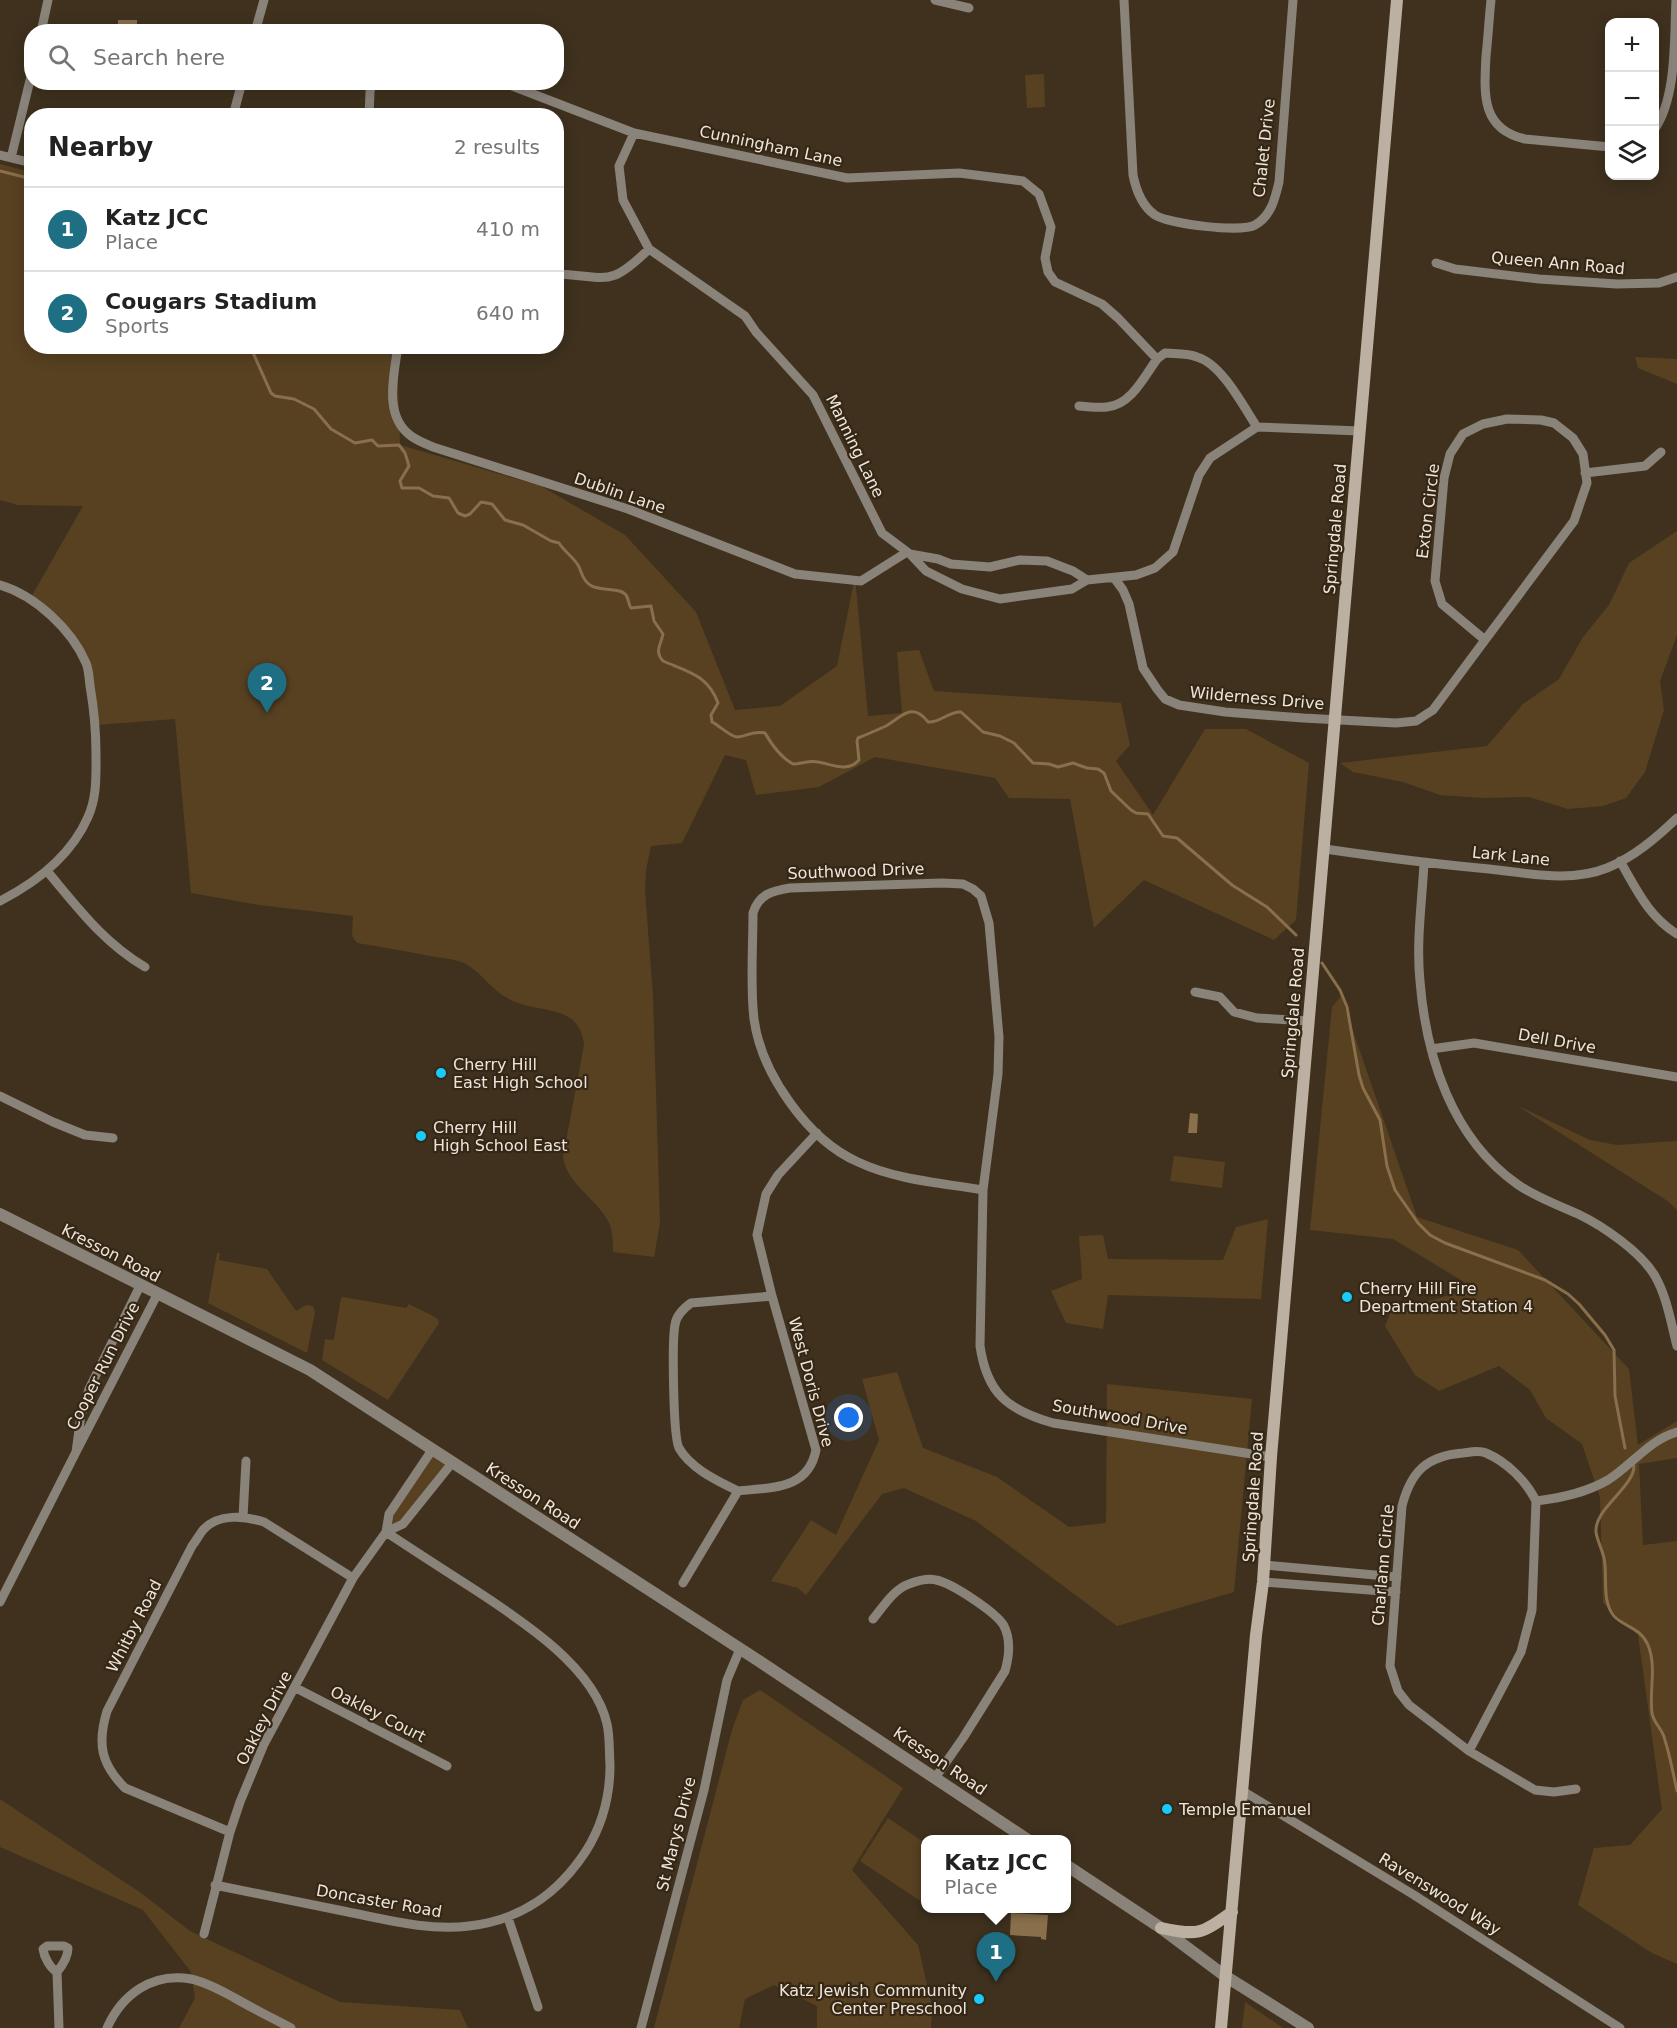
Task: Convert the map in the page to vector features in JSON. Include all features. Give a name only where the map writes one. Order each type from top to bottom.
[{"type":"main road","name":"Springdale Road","points":[[1221,2028],[1241,1790],[1263,1582],[1271,1457],[1397,0]]},
{"type":"main road","points":[[1161,1928],[1184,1933],[1198,1932],[1213,1927],[1232,1912]]},
{"type":"street","points":[[43,24],[48,0]]},
{"type":"street","points":[[257,24],[264,0]]},
{"type":"street","points":[[935,0],[969,8]]},
{"type":"street","name":"Chalet Drive","points":[[1124,0],[1133,175],[1136,190],[1147,208],[1169,221],[1233,230],[1257,224],[1272,209],[1279,182],[1293,0]]},
{"type":"street","points":[[1491,0],[1485,78],[1486,103],[1496,124],[1512,136],[1525,140],[1605,147]]},
{"type":"street","points":[[1656,126],[1667,106],[1676,0]]},
{"type":"street","points":[[11,158],[28,90]]},
{"type":"street","points":[[235,108],[240,90]]},
{"type":"street","points":[[369,108],[370,90]]},
{"type":"street","name":"Cunningham Lane","points":[[523,90],[634,133],[847,178],[959,173],[1023,181],[1039,194],[1051,227],[1045,258],[1048,272],[1056,282],[1102,304],[1157,359]]},
{"type":"street","name":"Manning Lane","points":[[634,133],[619,166],[623,200],[649,249],[745,316],[756,332],[813,394],[882,534],[908,553],[926,571],[963,589],[1000,599],[1072,589],[1087,580],[1115,579],[1155,568],[1164,563],[1173,552],[1199,475],[1210,458],[1257,427]]},
{"type":"street","points":[[0,155],[24,161]]},
{"type":"street","points":[[564,275],[600,279],[616,277],[628,270],[649,249]]},
{"type":"street","name":"Queen Ann Road","points":[[1436,263],[1455,269],[1617,284],[1659,283],[1677,277]]},
{"type":"street","points":[[1079,406],[1108,407],[1122,404],[1129,398],[1157,359],[1165,353],[1197,356],[1211,364],[1232,388],[1257,427],[1360,431]]},
{"type":"street","name":"Dublin Lane","points":[[397,354],[393,387],[393,405],[397,418],[402,428],[412,437],[433,447],[628,509],[795,574],[861,581],[908,553]]},
{"type":"street","name":"Exton Circle","points":[[1336,720],[1396,723],[1416,721],[1433,710],[1574,521],[1587,483],[1586,473],[1582,454],[1573,438],[1554,423],[1540,420],[1507,419],[1483,424],[1463,434],[1450,454],[1444,478],[1435,581],[1442,604],[1485,640]]},
{"type":"street","points":[[1586,473],[1646,466],[1661,452]]},
{"type":"street","name":"Manning Lane","points":[[908,553],[951,564],[990,567],[1020,560],[1047,561],[1073,571],[1087,580]]},
{"type":"street","name":"Wilderness Drive","points":[[1115,579],[1129,604],[1143,668],[1148,678],[1166,699],[1179,705],[1216,711],[1336,720]]},
{"type":"street","points":[[0,585],[30,599],[54,618],[77,648],[87,665],[96,725],[94,798],[82,829],[69,849],[47,871],[0,901]]},
{"type":"street","name":"Lark Lane","points":[[1325,849],[1424,863],[1553,876],[1584,874],[1606,868],[1642,848],[1677,818]]},
{"type":"street","points":[[1620,861],[1649,912],[1677,934]]},
{"type":"street","points":[[1424,863],[1420,981],[1431,1049],[1440,1083],[1449,1102],[1479,1149],[1497,1169],[1519,1186],[1592,1221],[1635,1252],[1654,1275],[1660,1287],[1677,1346]]},
{"type":"street","points":[[47,871],[92,924],[122,953],[145,967]]},
{"type":"street","name":"Southwood Drive","points":[[983,1190],[898,1175],[858,1162],[833,1148],[792,1104],[776,1081],[761,1046],[754,1019],[753,913],[756,904],[771,891],[790,888],[942,883],[963,885],[974,889],[981,896],[987,915],[999,1037],[998,1074],[983,1190],[980,1346],[987,1379],[997,1392],[1011,1405],[1029,1416],[1053,1423],[1271,1457]]},
{"type":"street","points":[[1195,992],[1220,997],[1234,1012],[1257,1018],[1309,1021]]},
{"type":"street","name":"Dell Drive","points":[[1431,1049],[1474,1043],[1677,1077]]},
{"type":"street","points":[[0,1096],[85,1135],[113,1138]]},
{"type":"street","name":"West Doris Drive","points":[[738,1491],[795,1482],[807,1473],[813,1463],[816,1450],[757,1235],[766,1194],[778,1175],[817,1133]]},
{"type":"street","name":"Kresson Road","points":[[0,1214],[310,1370],[1022,1835]]},
{"type":"street","name":"Cooper Run Drive","points":[[76,1452],[81,1415],[89,1389],[141,1286]]},
{"type":"street","name":"Cooper Run Drive","points":[[0,1602],[157,1295]]},
{"type":"street","points":[[683,1583],[738,1491],[714,1479],[694,1465],[677,1445],[674,1426],[674,1326],[684,1308],[690,1303],[772,1296]]},
{"type":"street","points":[[1469,1751],[1521,1652],[1532,1610],[1536,1501],[1568,1497],[1609,1479],[1653,1444],[1677,1432]]},
{"type":"street","points":[[386,1532],[389,1514],[432,1450]]},
{"type":"street","name":"Charlann Circle","points":[[1536,1501],[1517,1475],[1478,1451],[1445,1454],[1423,1466],[1414,1476],[1406,1491],[1402,1506],[1390,1666],[1395,1685],[1409,1705],[1469,1751],[1535,1790],[1554,1792],[1576,1789]]},
{"type":"street","points":[[243,1517],[246,1461]]},
{"type":"street","points":[[386,1532],[403,1524],[452,1463]]},
{"type":"street","name":"Whitby Road","points":[[230,1832],[125,1788],[115,1778],[105,1761],[101,1743],[102,1727],[107,1712],[192,1546],[204,1528],[213,1522],[232,1517],[243,1517],[264,1522],[353,1578]]},
{"type":"street","name":"Oakley Drive","points":[[204,1934],[230,1832],[264,1744],[353,1578],[386,1532]]},
{"type":"street","name":"Doncaster Road","points":[[215,1885],[388,1920],[444,1928],[472,1926],[508,1918],[537,1903],[559,1887],[595,1837],[607,1802],[610,1773],[607,1723],[600,1705],[585,1681],[546,1639],[519,1618],[386,1532]]},
{"type":"street","points":[[1264,1565],[1397,1577]]},
{"type":"street","points":[[873,1619],[900,1589],[924,1580],[935,1579],[948,1584],[998,1618],[1005,1628],[1009,1659],[1005,1671],[935,1778]]},
{"type":"street","points":[[1263,1582],[1396,1592]]},
{"type":"street","name":"St Marys Drive","points":[[641,2028],[704,1790],[727,1680],[740,1649]]},
{"type":"street","name":"Oakley Court","points":[[296,1688],[447,1766]]},
{"type":"street","name":"Ravenswood Way","points":[[1241,1790],[1414,1895],[1620,2028]]},
{"type":"street","points":[[1071,1868],[1161,1928],[1225,1976],[1308,2028]]},
{"type":"street","points":[[508,1918],[538,2007]]},
{"type":"street","points":[[57,1972],[59,2028]]},
{"type":"street","points":[[107,2028],[125,1999],[138,1987],[171,1977],[191,1979],[207,1984],[291,2028]]},
{"type":"shaded area","points":[[118,20],[137,20],[137,24],[118,24]]},
{"type":"shaded area","points":[[1044,74],[1045,107],[1027,108],[1025,75]]},
{"type":"shaded area","points":[[0,164],[24,170],[24,354],[397,354],[400,445],[541,486],[625,535],[696,612],[735,710],[780,706],[837,666],[855,577],[868,716],[902,713],[897,652],[919,650],[934,691],[1121,703],[1130,745],[1116,761],[1153,815],[1205,729],[1246,729],[1309,763],[1296,920],[1274,940],[1144,880],[1094,928],[1070,799],[1009,798],[995,778],[875,757],[819,787],[756,795],[746,760],[725,755],[682,843],[651,846],[645,891],[653,996],[660,1223],[654,1257],[613,1252],[609,1223],[598,1206],[570,1176],[563,1157],[584,1045],[581,1031],[575,1022],[556,1012],[520,1004],[509,999],[462,962],[357,943],[352,936],[353,916],[259,905],[191,893],[175,719],[96,725],[87,665],[77,648],[30,599],[83,506],[18,505],[0,500]]},
{"type":"shaded area","points":[[1635,357],[1677,359],[1677,384],[1638,368]]},
{"type":"shaded area","points":[[1677,531],[1677,635],[1660,681],[1664,710],[1645,772],[1626,798],[1603,806],[1568,809],[1529,797],[1483,798],[1440,795],[1403,782],[1353,772],[1340,763],[1487,746],[1523,704],[1559,679],[1583,637],[1609,605],[1629,563]]},
{"type":"shaded area","points":[[1341,996],[1417,1217],[1518,1250],[1629,1369],[1638,1445],[1677,1421],[1677,1458],[1639,1464],[1643,1545],[1677,1541],[1677,1964],[1652,1953],[1578,1905],[1594,1848],[1630,1845],[1662,1809],[1638,1635],[1603,1603],[1600,1497],[1582,1444],[1546,1418],[1530,1390],[1499,1366],[1439,1391],[1415,1375],[1385,1326],[1391,1312],[1474,1288],[1393,1239],[1310,1230],[1332,1007]]},
{"type":"shaded area","points":[[1516,1105],[1590,1140],[1617,1145],[1677,1141],[1677,1210],[1669,1202]]},
{"type":"shaded area","points":[[1190,1113],[1198,1114],[1197,1133],[1188,1133]]},
{"type":"shaded area","points":[[1174,1156],[1225,1162],[1222,1188],[1170,1181]]},
{"type":"shaded area","points":[[1268,1219],[1261,1299],[1108,1295],[1103,1329],[1066,1323],[1051,1291],[1082,1279],[1079,1236],[1103,1235],[1108,1259],[1223,1260],[1236,1227]]},
{"type":"shaded area","points":[[217,1253],[220,1253],[219,1260],[267,1269],[296,1311],[306,1305],[313,1306],[315,1312],[307,1353],[208,1303]]},
{"type":"shaded area","points":[[343,1297],[406,1308],[409,1304],[437,1318],[439,1323],[388,1400],[322,1360],[325,1339],[334,1339]]},
{"type":"shaded area","points":[[897,1372],[923,1448],[997,1477],[1069,1527],[1106,1523],[1107,1384],[1252,1399],[1234,1592],[1117,1626],[976,1521],[904,1488],[882,1494],[806,1595],[798,1588],[771,1581],[811,1520],[836,1535],[879,1440],[862,1379]]},
{"type":"shaded area","points":[[432,1450],[452,1463],[403,1524],[386,1532],[389,1514]]},
{"type":"shaded area","points":[[760,1690],[903,1788],[852,1870],[918,1945],[932,2007],[931,2028],[817,2028],[817,2006],[774,1985],[745,1999],[739,2028],[654,2028],[732,1730],[743,1700]]},
{"type":"shaded area","points":[[0,1799],[141,1893],[190,1931],[340,2002],[460,2010],[468,2028],[179,2028],[195,1998],[191,1972],[143,1910],[0,1847]]},
{"type":"shaded area","points":[[888,1818],[921,1840],[921,1901],[860,1861]]},
{"type":"shaded area","points":[[1011,1913],[1048,1915],[1046,1940],[1041,1937],[1010,1935]]},
{"type":"shaded area","points":[[1245,2002],[1283,2028],[1242,2028]]},
{"type":"waterway","points":[[0,171],[24,177]]},
{"type":"waterway","points":[[254,354],[271,393],[275,396],[294,399],[314,409],[331,429],[355,443],[372,440],[378,446],[399,445],[405,453],[409,466],[400,481],[402,488],[419,488],[433,496],[449,498],[458,513],[465,516],[481,502],[492,504],[505,520],[523,525],[559,543],[576,562],[590,585],[623,593],[631,608],[651,606],[654,621],[663,634],[660,657],[663,661],[703,680],[709,686],[718,703],[711,715],[712,722],[731,735],[737,737],[757,732],[765,733],[780,754],[793,764],[815,762],[845,767],[859,760],[858,738],[886,726],[902,715],[917,712],[928,722],[932,722],[952,713],[961,712],[983,732],[1000,736],[1014,743],[1033,763],[1058,767],[1073,763],[1098,769],[1104,773],[1111,791],[1131,810],[1148,814],[1163,836],[1177,838],[1232,885],[1267,907],[1296,935]]},
{"type":"waterway","points":[[1322,963],[1340,990],[1347,1007],[1359,1075],[1363,1088],[1380,1120],[1387,1166],[1395,1190],[1418,1223],[1430,1235],[1445,1243],[1545,1280],[1568,1294],[1579,1304],[1605,1335],[1614,1350],[1615,1396],[1625,1448]]},
{"type":"waterway","points":[[1634,1466],[1628,1482],[1601,1515],[1596,1532],[1604,1558],[1606,1596],[1610,1610],[1618,1620],[1641,1634],[1651,1653],[1652,1713],[1664,1737],[1677,1791]]},
{"type":"place","name":"Cougars Stadium","points":[[267,713]]},
{"type":"place","name":"Cherry Hill East High School","points":[[441,1073]]},
{"type":"place","name":"Cherry Hill High School East","points":[[421,1136]]},
{"type":"place","name":"Cherry Hill Fire Department Station 4","points":[[1347,1297]]},
{"type":"place","name":"Temple Emanuel","points":[[1167,1809]]},
{"type":"place","name":"Katz JCC","points":[[996,1982]]},
{"type":"place","name":"Katz Jewish Community Center Preschool","points":[[979,1999]]}]
